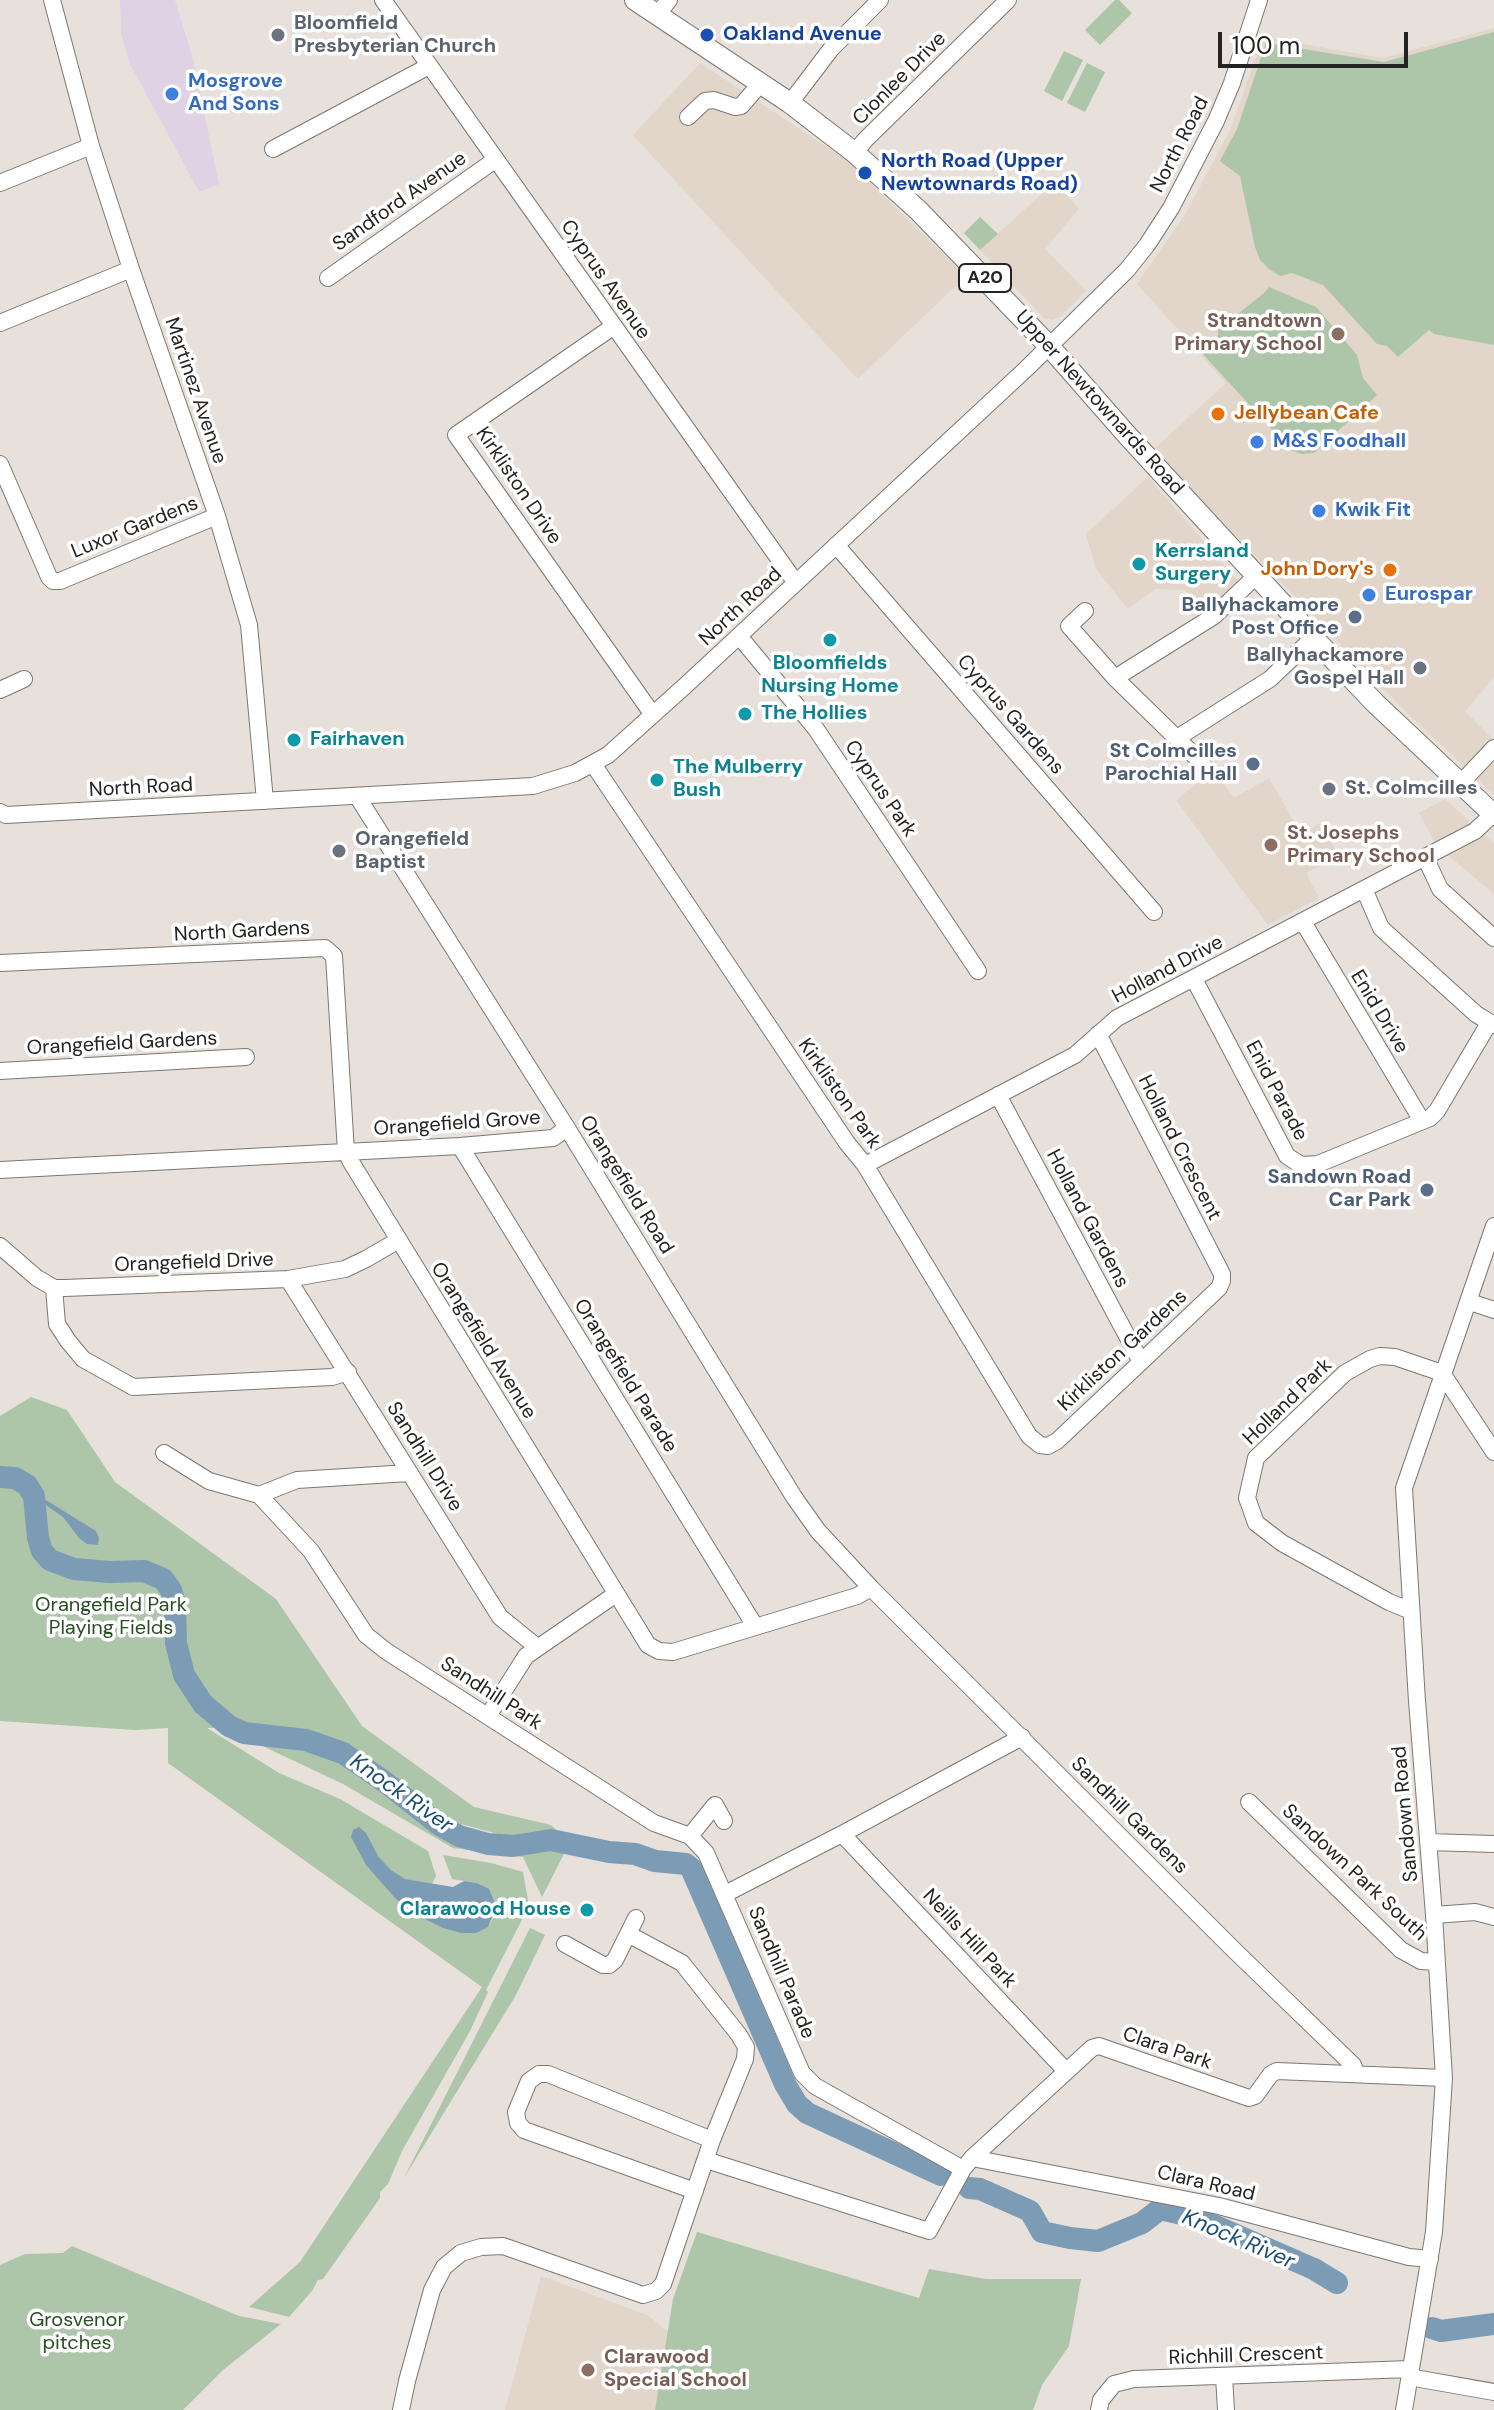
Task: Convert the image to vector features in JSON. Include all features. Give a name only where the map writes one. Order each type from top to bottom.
[{"type":"main road","name":"Upper Newtownards Road","points":[[635,0],[663,7],[855,153],[924,215],[1049,346],[1313,638],[1375,703],[1493,814]]},
{"type":"street","name":"Martinez Avenue","points":[[52,0],[91,146],[217,516],[249,625],[265,801]]},
{"type":"street","name":"Cyprus Avenue","points":[[383,0],[796,583]]},
{"type":"street","points":[[790,103],[831,49],[880,0]]},
{"type":"street","name":"Clonlee Drive","points":[[855,153],[1008,0]]},
{"type":"street","name":"North Road","points":[[2,815],[533,786],[554,781],[608,755],[796,583],[1127,270],[1171,208],[1216,121],[1238,68],[1259,0]]},
{"type":"street","points":[[273,149],[429,66]]},
{"type":"street","points":[[688,117],[705,101],[741,106],[761,83]]},
{"type":"street","points":[[0,183],[91,146]]},
{"type":"street","name":"Sandford Avenue","points":[[328,278],[495,160]]},
{"type":"street","points":[[0,323],[131,269]]},
{"type":"street","name":"Kirkliston Drive","points":[[614,326],[456,435],[653,715]]},
{"type":"street","name":"Luxor Gardens","points":[[0,464],[53,581],[60,581],[217,516]]},
{"type":"street","name":"Cyprus Gardens","points":[[836,545],[1154,912]]},
{"type":"street","points":[[1115,678],[1214,616],[1256,576]]},
{"type":"street","points":[[1085,611],[1069,626],[1115,678],[1203,764]]},
{"type":"street","name":"Cyprus Park","points":[[739,636],[816,729],[978,971]]},
{"type":"street","points":[[1177,738],[1270,679],[1313,638]]},
{"type":"street","points":[[0,690],[24,679]]},
{"type":"street","points":[[1460,784],[1494,748]]},
{"type":"street","name":"Kirkliston Park","points":[[593,764],[811,1091],[865,1165],[1029,1436],[1040,1445],[1048,1446]]},
{"type":"street","name":"Orangefield Road","points":[[357,796],[567,1128],[794,1497],[818,1531],[871,1588]]},
{"type":"street","name":"Holland Drive","points":[[865,1165],[1075,1055],[1117,1018],[1475,831],[1493,814]]},
{"type":"street","points":[[1425,857],[1440,889],[1494,938]]},
{"type":"street","points":[[1364,889],[1381,928],[1491,1024]]},
{"type":"street","name":"Enid Drive","points":[[1303,922],[1422,1121]]},
{"type":"street","name":"North Gardens","points":[[0,963],[325,948],[334,956],[346,1152]]},
{"type":"street","name":"Enid Parade","points":[[1194,979],[1287,1156],[1309,1166],[1430,1118],[1491,1024]]},
{"type":"street","name":"Holland Crescent","points":[[1098,1034],[1222,1274],[1222,1281]]},
{"type":"street","name":"Orangefield Gardens","points":[[0,1071],[246,1057]]},
{"type":"street","name":"Holland Gardens","points":[[998,1095],[1141,1362]]},
{"type":"street","name":"Orangefield Grove","points":[[346,1152],[553,1138],[567,1128]]},
{"type":"street","name":"Orangefield Parade","points":[[460,1146],[755,1626]]},
{"type":"street","points":[[0,1170],[346,1152]]},
{"type":"street","name":"Orangefield Avenue","points":[[346,1152],[397,1241],[648,1645],[659,1651],[673,1652],[857,1596],[871,1588]]},
{"type":"street","name":"Sandown Road","points":[[1404,2410],[1430,2259],[1444,2078],[1404,1488],[1494,1226]]},
{"type":"street","name":"Orangefield Drive","points":[[54,1288],[288,1279],[345,1269],[397,1241]]},
{"type":"street","points":[[0,1246],[37,1278],[54,1288],[57,1324],[83,1359],[133,1387],[332,1377],[348,1372]]},
{"type":"street","name":"Sandhill Drive","points":[[288,1279],[500,1617],[537,1647]]},
{"type":"street","name":"Kirkliston Gardens","points":[[1048,1446],[1141,1362],[1219,1288],[1222,1281]]},
{"type":"street","points":[[1470,1302],[1494,1310]]},
{"type":"street","name":"Holland Park","points":[[1411,1611],[1282,1543],[1256,1523],[1247,1498],[1256,1458],[1345,1373],[1380,1356],[1395,1357],[1442,1373]]},
{"type":"street","points":[[1442,1373],[1494,1452]]},
{"type":"street","points":[[164,1453],[209,1481],[259,1495],[297,1480],[409,1473]]},
{"type":"street","name":"Sandhill Park","points":[[259,1495],[311,1551],[366,1635],[386,1651],[654,1823],[690,1836]]},
{"type":"street","name":"Sandhill Gardens","points":[[871,1588],[1353,2065],[1356,2073]]},
{"type":"street","points":[[488,1716],[526,1656],[616,1594]]},
{"type":"street","name":"Sandhill Parade","points":[[967,2163],[815,2086],[802,2073],[725,1894],[1022,1737]]},
{"type":"street","name":"Sandown Park South","points":[[1249,1802],[1401,1950],[1421,1961],[1436,1962]]},
{"type":"street","points":[[724,1821],[715,1805],[690,1836],[706,1853],[725,1894]]},
{"type":"street","name":"Neills Hill Park","points":[[842,1834],[1066,2071]]},
{"type":"street","points":[[1428,1842],[1494,1844]]},
{"type":"street","points":[[1434,1915],[1475,1912],[1494,1917]]},
{"type":"street","points":[[565,1944],[603,1965],[609,1965],[615,1960],[636,1918]]},
{"type":"street","points":[[401,2410],[432,2290],[444,2267],[461,2253],[481,2247],[503,2246],[643,2295],[656,2291],[663,2284],[712,2140],[745,2059],[746,2047],[682,1963],[628,1934]]},
{"type":"street","name":"Clara Park","points":[[706,2160],[929,2231],[967,2163],[1092,2048],[1099,2046],[1249,2098],[1255,2096],[1271,2074],[1277,2071],[1444,2078]]},
{"type":"street","points":[[695,2191],[524,2130],[518,2123],[516,2112],[529,2081],[539,2074],[548,2074],[712,2140]]},
{"type":"street","name":"Clara Road","points":[[967,2163],[1219,2206],[1409,2257],[1430,2259]]},
{"type":"street","name":"Richhill Crescent","points":[[1099,2410],[1101,2400],[1114,2384],[1134,2379],[1410,2373],[1494,2392]]},
{"type":"street","points":[[1224,2376],[1226,2410]]},
{"type":"shaded area","points":[[120,0],[175,0],[192,55],[219,184],[199,192],[129,62],[121,33]]},
{"type":"shaded area","name":"Strandtown Primary School","points":[[1494,28],[1494,677],[1465,711],[1494,740],[1494,795],[1401,707],[1153,450],[1226,383],[1137,284],[1186,213],[1231,128],[1263,37],[1383,58]]},
{"type":"shaded area","points":[[700,63],[848,161],[966,276],[858,379],[633,135]]},
{"type":"shaded area","points":[[1055,182],[1079,209],[1045,249],[1086,291],[1060,317],[1052,320],[1044,318],[980,250]]},
{"type":"shaded area","points":[[1148,477],[1247,591],[1211,623],[1185,590],[1155,589],[1128,609],[1096,569],[1086,534]]},
{"type":"shaded area","name":"St. Josephs Primary School","points":[[1213,771],[1234,798],[1269,778],[1301,834],[1320,823],[1339,856],[1306,873],[1319,898],[1268,925],[1176,800]]},
{"type":"shaded area","points":[[1445,799],[1494,843],[1494,894],[1437,846],[1419,813]]},
{"type":"shaded area","name":"Clarawood Special School","points":[[541,2276],[647,2315],[668,2331],[655,2410],[505,2410]]},
{"type":"green space","points":[[1115,0],[1119,0],[1132,13],[1100,45],[1085,30]]},
{"type":"green space","points":[[1494,32],[1494,345],[1434,334],[1429,330],[1398,357],[1387,346],[1377,344],[1323,285],[1292,273],[1280,276],[1260,260],[1240,176],[1220,161],[1237,129],[1266,43],[1384,62]]},
{"type":"green space","points":[[1064,51],[1083,60],[1062,101],[1044,91]]},
{"type":"green space","points":[[1087,63],[1105,72],[1085,112],[1067,103]]},
{"type":"green space","points":[[980,217],[998,234],[980,250],[964,233]]},
{"type":"green space","points":[[1269,287],[1316,307],[1357,355],[1363,378],[1377,395],[1314,453],[1301,454],[1291,450],[1201,352],[1218,337],[1218,330]]},
{"type":"green space","name":"Orangefield Park Playing Fields","points":[[31,1397],[67,1410],[115,1482],[276,1599],[362,1726],[474,1807],[551,1825],[565,1838],[517,1839],[453,1822],[329,1740],[287,1728],[207,1728],[279,1773],[340,1799],[428,1851],[436,1876],[432,1884],[404,1879],[378,1856],[366,1865],[488,1927],[494,1916],[495,1903],[477,1883],[452,1879],[443,1855],[491,1863],[523,1872],[529,1906],[486,1990],[488,1992],[470,2031],[402,2151],[388,2184],[380,2192],[380,2198],[323,2279],[318,2280],[289,2317],[249,2307],[300,2262],[482,1987],[168,1763],[168,1728],[135,1730],[0,1721],[0,1416]]},
{"type":"green space","points":[[252,1741],[287,1741],[333,1755],[376,1780],[418,1815],[466,1843],[514,1851],[569,1844],[542,1897],[523,1857],[453,1848],[343,1784]]},
{"type":"green space","points":[[530,1928],[545,1935],[516,1995],[404,2178]]},
{"type":"green space","points":[[697,2232],[919,2298],[929,2269],[986,2279],[1081,2279],[1069,2346],[1042,2385],[1033,2410],[655,2410],[673,2299]]},
{"type":"green space","name":"Grosvenor pitches","points":[[72,2246],[239,2316],[281,2324],[223,2370],[183,2410],[0,2410],[0,2265],[25,2254],[63,2253]]},
{"type":"water","points":[[41,1497],[96,1531],[98,1545],[87,1544],[79,1538],[63,1517],[43,1503]]},
{"type":"water","points":[[359,1827],[366,1833],[378,1856],[405,1879],[453,1887],[464,1881],[489,1889],[495,1903],[488,1927],[476,1933],[443,1928],[419,1916],[395,1898],[366,1865],[351,1837],[353,1830]]},
{"type":"waterway","name":"Knock River","points":[[0,1477],[15,1478],[27,1485],[34,1496],[38,1538],[42,1551],[50,1560],[74,1569],[144,1571],[163,1579],[175,1603],[176,1643],[184,1675],[203,1704],[229,1726],[244,1733],[306,1740],[343,1753],[438,1824],[459,1836],[488,1844],[513,1846],[551,1840],[635,1854],[655,1861],[686,1864],[691,1868],[785,2084],[797,2104],[807,2113],[941,2175]]},
{"type":"waterway","name":"Knock River","points":[[969,2188],[980,2189],[1030,2211],[1042,2232],[1070,2238],[1098,2241],[1142,2223],[1160,2209],[1195,2217],[1314,2269],[1337,2283]]},
{"type":"waterway","name":"Knock River","points":[[1432,2328],[1441,2331],[1494,2324]]},
{"type":"place","name":"Bloomfield Presbyterian Church","points":[[278,35]]},
{"type":"place","name":"Oakland Avenue","points":[[707,35]]},
{"type":"place","name":"Mosgrove And Sons","points":[[172,94]]},
{"type":"place","name":"North Road (Upper Newtownards Road)","points":[[865,173]]},
{"type":"place","name":"Strandtown Primary School","points":[[1338,334]]},
{"type":"place","name":"Jellybean Cafe","points":[[1218,414]]},
{"type":"place","name":"M&S Foodhall","points":[[1257,442]]},
{"type":"place","name":"Kwik Fit","points":[[1319,511]]},
{"type":"place","name":"Kerrsland Surgery","points":[[1139,564]]},
{"type":"place","name":"John Dory's","points":[[1390,570]]},
{"type":"place","name":"Eurospar","points":[[1369,595]]},
{"type":"place","name":"Ballyhackamore Post Office","points":[[1355,617]]},
{"type":"place","name":"Bloomfields Nursing Home","points":[[830,640]]},
{"type":"place","name":"Ballyhackamore Gospel Hall","points":[[1420,668]]},
{"type":"place","name":"The Hollies","points":[[745,714]]},
{"type":"place","name":"Fairhaven","points":[[294,740]]},
{"type":"place","name":"St Colmcilles Parochial Hall","points":[[1253,764]]},
{"type":"place","name":"The Mulberry Bush","points":[[657,780]]},
{"type":"place","name":"St. Colmcilles","points":[[1329,789]]},
{"type":"place","name":"St. Josephs Primary School","points":[[1271,845]]},
{"type":"place","name":"Orangefield Baptist","points":[[339,851]]},
{"type":"place","name":"Sandown Road Car Park","points":[[1427,1190]]},
{"type":"place","name":"Clarawood House","points":[[587,1910]]},
{"type":"place","name":"Clarawood Special School","points":[[588,2370]]}]
